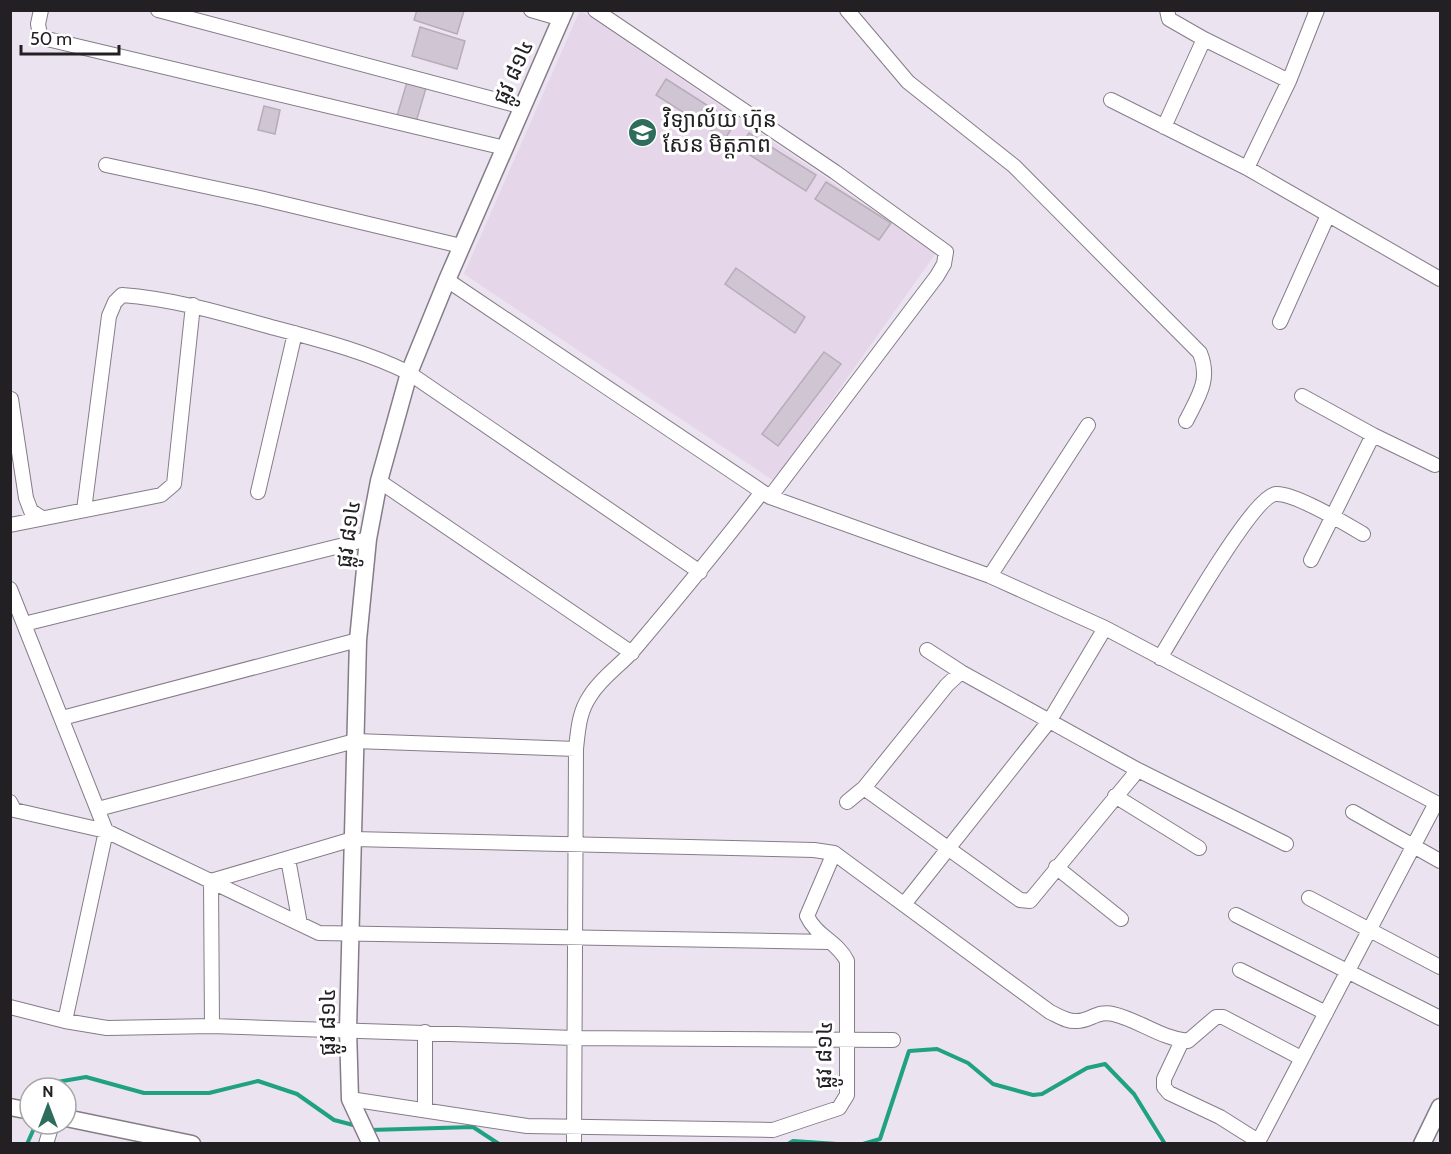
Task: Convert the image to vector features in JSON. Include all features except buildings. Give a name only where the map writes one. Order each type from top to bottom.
[{"type":"street","points":[[41,10],[38,24],[40,35],[47,39],[505,148]]},
{"type":"street","points":[[158,10],[523,107]]},
{"type":"street","points":[[531,10],[563,15]]},
{"type":"street","points":[[574,1143],[577,938],[576,749],[580,718],[589,697],[632,653],[766,494],[936,276],[944,264],[946,252],[835,172],[595,10]]},
{"type":"street","points":[[847,10],[908,82],[1014,166],[1200,353],[1206,377],[1203,388],[1186,421]]},
{"type":"street","points":[[1167,10],[1169,19],[1289,81]]},
{"type":"street","points":[[1247,168],[1289,81],[1317,10]]},
{"type":"street","name":"ផ្លូវ ៨១៤","points":[[563,15],[461,246],[409,373],[379,481],[368,539],[358,640],[348,1029],[352,1105],[425,1110],[527,1126],[773,1130],[839,1108],[845,1102],[848,961],[842,949],[828,942],[812,927],[807,916],[834,854]]},
{"type":"street","points":[[1164,127],[1204,39]]},
{"type":"street","points":[[1111,100],[1247,168],[1440,279]]},
{"type":"street","points":[[106,165],[260,198],[461,246]]},
{"type":"street","points":[[1280,322],[1328,215]]},
{"type":"street","points":[[447,280],[766,494],[990,576],[1105,628],[1438,804],[1413,846],[1258,1142],[1164,1087],[1164,1079],[1182,1041]]},
{"type":"street","points":[[84,510],[109,316],[122,295],[193,305],[380,359],[409,373],[700,572]]},
{"type":"street","points":[[10,525],[161,495],[174,484],[193,305]]},
{"type":"street","points":[[258,492],[295,333]]},
{"type":"street","points":[[1302,396],[1373,435],[1435,465]]},
{"type":"street","points":[[11,399],[26,498],[31,511],[42,518]]},
{"type":"street","points":[[990,576],[1088,425]]},
{"type":"street","points":[[1311,560],[1331,515],[1373,435]]},
{"type":"street","points":[[379,481],[632,653]]},
{"type":"street","points":[[1160,658],[1244,523],[1262,501],[1278,494],[1331,515],[1363,534]]},
{"type":"street","points":[[24,624],[368,539]]},
{"type":"street","points":[[10,589],[106,831],[65,1021]]},
{"type":"street","points":[[905,903],[947,847],[1050,720],[1105,628]]},
{"type":"street","points":[[62,718],[358,640]]},
{"type":"street","points":[[927,650],[960,672],[1138,770],[1286,844]]},
{"type":"street","points":[[847,802],[864,788],[960,672]]},
{"type":"street","points":[[98,809],[355,741],[576,749]]},
{"type":"street","points":[[864,788],[1020,900],[1030,901],[1138,770]]},
{"type":"street","points":[[1115,796],[1199,848]]},
{"type":"street","points":[[10,802],[14,810],[106,831],[319,933],[828,942]]},
{"type":"street","points":[[1353,812],[1440,861]]},
{"type":"street","points":[[211,881],[353,839],[814,850],[834,854],[1059,1016],[1079,1022],[1100,1013],[1113,1014],[1182,1041],[1188,1041],[1216,1017],[1223,1017],[1301,1058]]},
{"type":"street","points":[[288,859],[300,924]]},
{"type":"street","points":[[1056,867],[1121,919]]},
{"type":"street","points":[[211,881],[212,1026]]},
{"type":"street","points":[[1309,898],[1440,967]]},
{"type":"street","points":[[1236,915],[1440,1018]]},
{"type":"street","points":[[1240,970],[1326,1013]]},
{"type":"street","points":[[10,1007],[65,1021],[107,1028],[212,1026],[574,1038],[893,1040]]},
{"type":"street","points":[[425,1032],[425,1110]]},
{"type":"street","points":[[352,1105],[371,1143]]},
{"type":"street","points":[[1422,1143],[1440,1107]]},
{"type":"street","points":[[78,1120],[192,1143]]},
{"type":"shaded area","name":"វិទ្យាល័យ ហ៊ុន សែន មិត្តភាព","points":[[580,10],[936,253],[774,481],[464,274]]},
{"type":"waterway","points":[[863,1144],[880,1139],[909,1051],[937,1049],[968,1063],[993,1084],[1033,1095],[1042,1094],[1087,1068],[1105,1064],[1134,1094],[1165,1144]]},
{"type":"waterway","points":[[78,1078],[86,1077],[144,1093],[209,1093],[258,1081],[297,1094],[334,1120],[357,1126]]},
{"type":"waterway","points":[[370,1130],[473,1127],[499,1144]]},
{"type":"waterway","points":[[27,1144],[31,1136]]},
{"type":"waterway","points":[[788,1144],[793,1141],[837,1144]]},
{"type":"place","name":"វិទ្យាល័យ ហ៊ុន សែន មិត្តភាព","points":[[642,132]]}]
